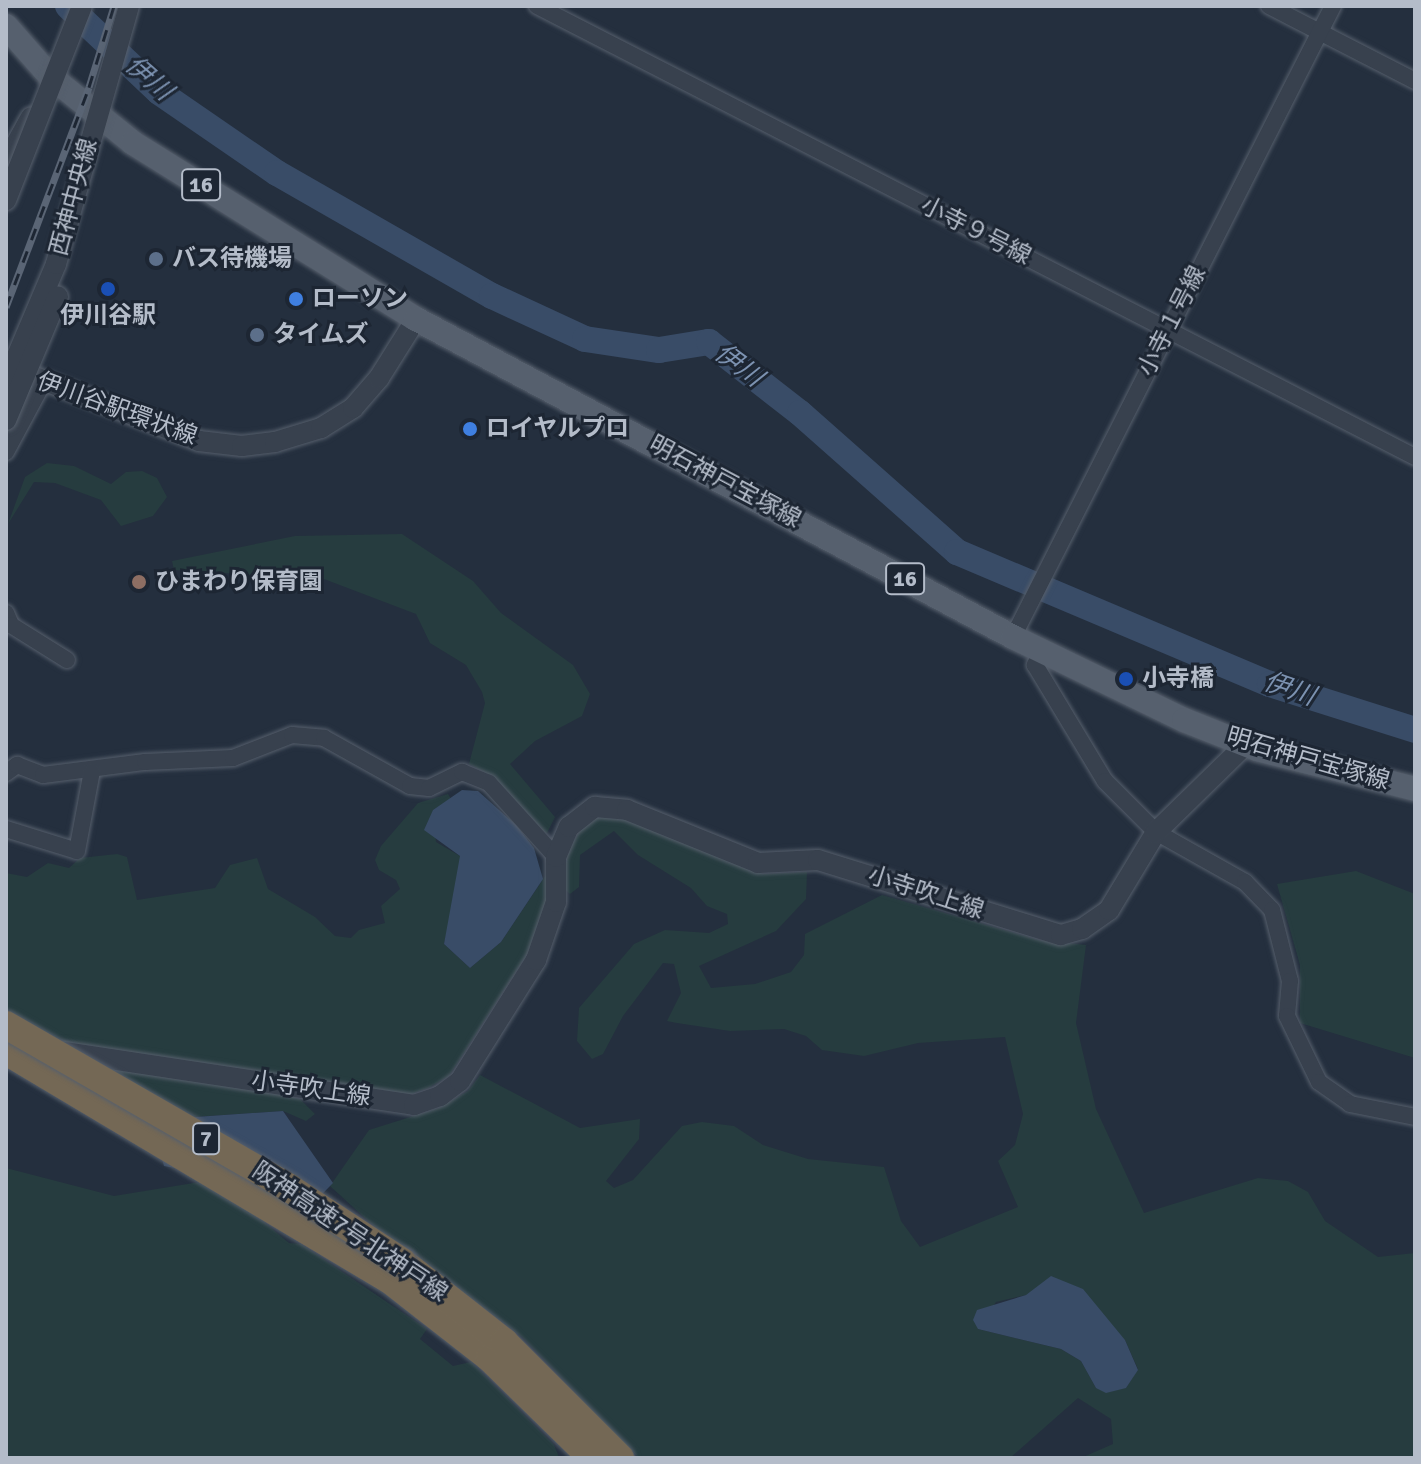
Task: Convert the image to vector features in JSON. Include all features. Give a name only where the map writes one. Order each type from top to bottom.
[{"type":"highway","name":"阪神高速7号北神戸線","points":[[6,1025],[276,1180],[395,1270],[504,1342],[620,1458]]},
{"type":"highway","name":"阪神高速7号北神戸線","points":[[6,1051],[395,1270],[592,1458]]},
{"type":"main road","name":"明石神戸宝塚線","points":[[6,26],[106,112],[416,319],[1018,628],[1042,651],[1245,745],[1415,789]]},
{"type":"street","points":[[6,162],[54,66],[75,6]]},
{"type":"street","points":[[6,200],[82,6]]},
{"type":"street","name":"西神中央線","points":[[106,112],[131,6]]},
{"type":"street","name":"西神中央線","points":[[6,382],[56,264],[131,6]]},
{"type":"street","name":"小寺９号線","points":[[537,6],[1415,457]]},
{"type":"street","points":[[1269,6],[1415,81]]},
{"type":"street","name":"小寺１号線","points":[[1018,628],[1053,550],[1333,6]]},
{"type":"street","points":[[6,420],[34,362],[70,263],[106,112]]},
{"type":"street","name":"伊川谷駅環状線","points":[[6,365],[43,383],[199,441],[242,446],[281,441],[321,428],[353,408],[416,319]]},
{"type":"street","points":[[6,452],[43,383]]},
{"type":"street","points":[[6,613],[11,625],[67,660]]},
{"type":"street","points":[[1042,651],[1035,665],[1105,781],[1156,832],[1245,882],[1272,910],[1290,981],[1287,1016],[1319,1082],[1350,1104],[1415,1117]]},
{"type":"street","points":[[6,773],[17,765],[43,775],[145,762],[233,758],[292,735],[324,738],[410,786],[429,788],[462,772],[489,783],[556,857]]},
{"type":"street","name":"小寺吹上線","points":[[6,1037],[85,1056],[414,1105],[440,1096],[460,1081],[536,960],[556,902],[556,857],[569,827],[595,807],[627,810],[758,863],[818,860],[1061,935],[1082,929],[1109,910],[1156,832],[1245,745]]},
{"type":"street","points":[[6,829],[77,851],[92,771]]},
{"type":"green space","points":[[47,463],[74,466],[111,484],[126,472],[142,471],[157,478],[167,497],[153,516],[121,526],[101,500],[55,483],[34,482],[8,524],[25,477]]},
{"type":"green space","points":[[402,534],[473,581],[501,613],[573,665],[590,694],[582,716],[535,741],[510,764],[555,817],[547,833],[538,830],[488,774],[469,764],[485,703],[482,692],[466,665],[430,643],[416,614],[324,579],[174,570],[172,561],[295,536]]},
{"type":"green space","points":[[448,794],[451,799],[433,810],[436,842],[460,856],[462,867],[444,944],[470,968],[501,942],[548,872],[548,906],[531,948],[449,1076],[428,1088],[405,1096],[71,1048],[6,1011],[6,873],[27,877],[48,863],[69,868],[80,858],[117,854],[127,857],[137,900],[215,888],[230,865],[257,858],[268,889],[315,917],[335,936],[351,938],[359,930],[385,923],[381,906],[400,889],[396,880],[379,870],[375,860],[381,846],[418,803]]},
{"type":"green space","points":[[625,813],[763,874],[807,872],[806,899],[776,931],[699,966],[711,988],[755,984],[791,972],[804,955],[805,934],[882,895],[1039,940],[1086,945],[1076,1023],[1096,1109],[1144,1213],[1258,1178],[1288,1181],[1308,1192],[1325,1221],[1378,1257],[1415,1253],[1415,1458],[1081,1458],[1113,1444],[1111,1419],[1078,1398],[1010,1458],[639,1458],[522,1337],[377,1229],[330,1186],[369,1130],[439,1108],[468,1091],[480,1075],[580,1128],[640,1119],[639,1139],[606,1181],[614,1188],[633,1180],[682,1126],[702,1122],[734,1126],[763,1145],[808,1159],[884,1167],[901,1221],[920,1247],[1018,1207],[998,1161],[1015,1145],[1023,1114],[1005,1037],[918,1043],[864,1056],[822,1050],[806,1036],[784,1029],[730,1031],[667,1021],[681,993],[674,964],[663,963],[623,1016],[603,1054],[592,1059],[577,1041],[579,1008],[634,944],[665,930],[709,933],[728,924],[727,914],[707,906],[691,888],[638,855],[614,831],[580,855],[579,887],[570,894],[562,887],[568,851],[583,826],[604,814]],"holes":[[[1026,1295],[1125,1340],[1138,1369],[1126,1388],[1096,1388],[1081,1361],[1061,1349],[978,1329],[996,1302]]]},
{"type":"green space","points":[[1356,871],[1415,894],[1415,1058],[1300,1023],[1300,965],[1277,884]]},
{"type":"green space","points":[[101,1066],[257,1087],[300,1099],[315,1114],[306,1121],[283,1111],[194,1117]]},
{"type":"green space","points":[[6,1168],[114,1196],[206,1181],[263,1214],[265,1223],[289,1243],[301,1244],[427,1329],[420,1339],[453,1366],[471,1362],[554,1445],[559,1457],[6,1458]]},
{"type":"water","points":[[462,790],[478,791],[516,825],[534,848],[543,879],[501,942],[470,968],[444,944],[460,856],[424,830],[433,810]]},
{"type":"water","points":[[283,1111],[333,1183],[286,1231],[215,1175],[164,1166],[152,1120]]},
{"type":"water","points":[[1051,1276],[1083,1289],[1125,1340],[1138,1370],[1126,1388],[1106,1393],[1096,1388],[1081,1361],[1061,1349],[978,1329],[973,1320],[977,1310],[1026,1295]]},
{"type":"waterway","name":"伊川","points":[[68,6],[159,92],[277,173],[492,296],[585,339],[659,350],[709,342],[800,413],[957,552],[1270,684],[1415,730]]},
{"type":"railway","points":[[6,307],[89,87],[114,6]]},
{"type":"place","name":"バス待機場","points":[[156,259]]},
{"type":"place","name":"伊川谷駅","points":[[108,289]]},
{"type":"place","name":"ローソン","points":[[296,299]]},
{"type":"place","name":"タイムズ","points":[[257,335]]},
{"type":"place","name":"ロイヤルプロ","points":[[470,429]]},
{"type":"place","name":"ひまわり保育園","points":[[139,582]]},
{"type":"place","name":"小寺橋","points":[[1126,679]]}]
